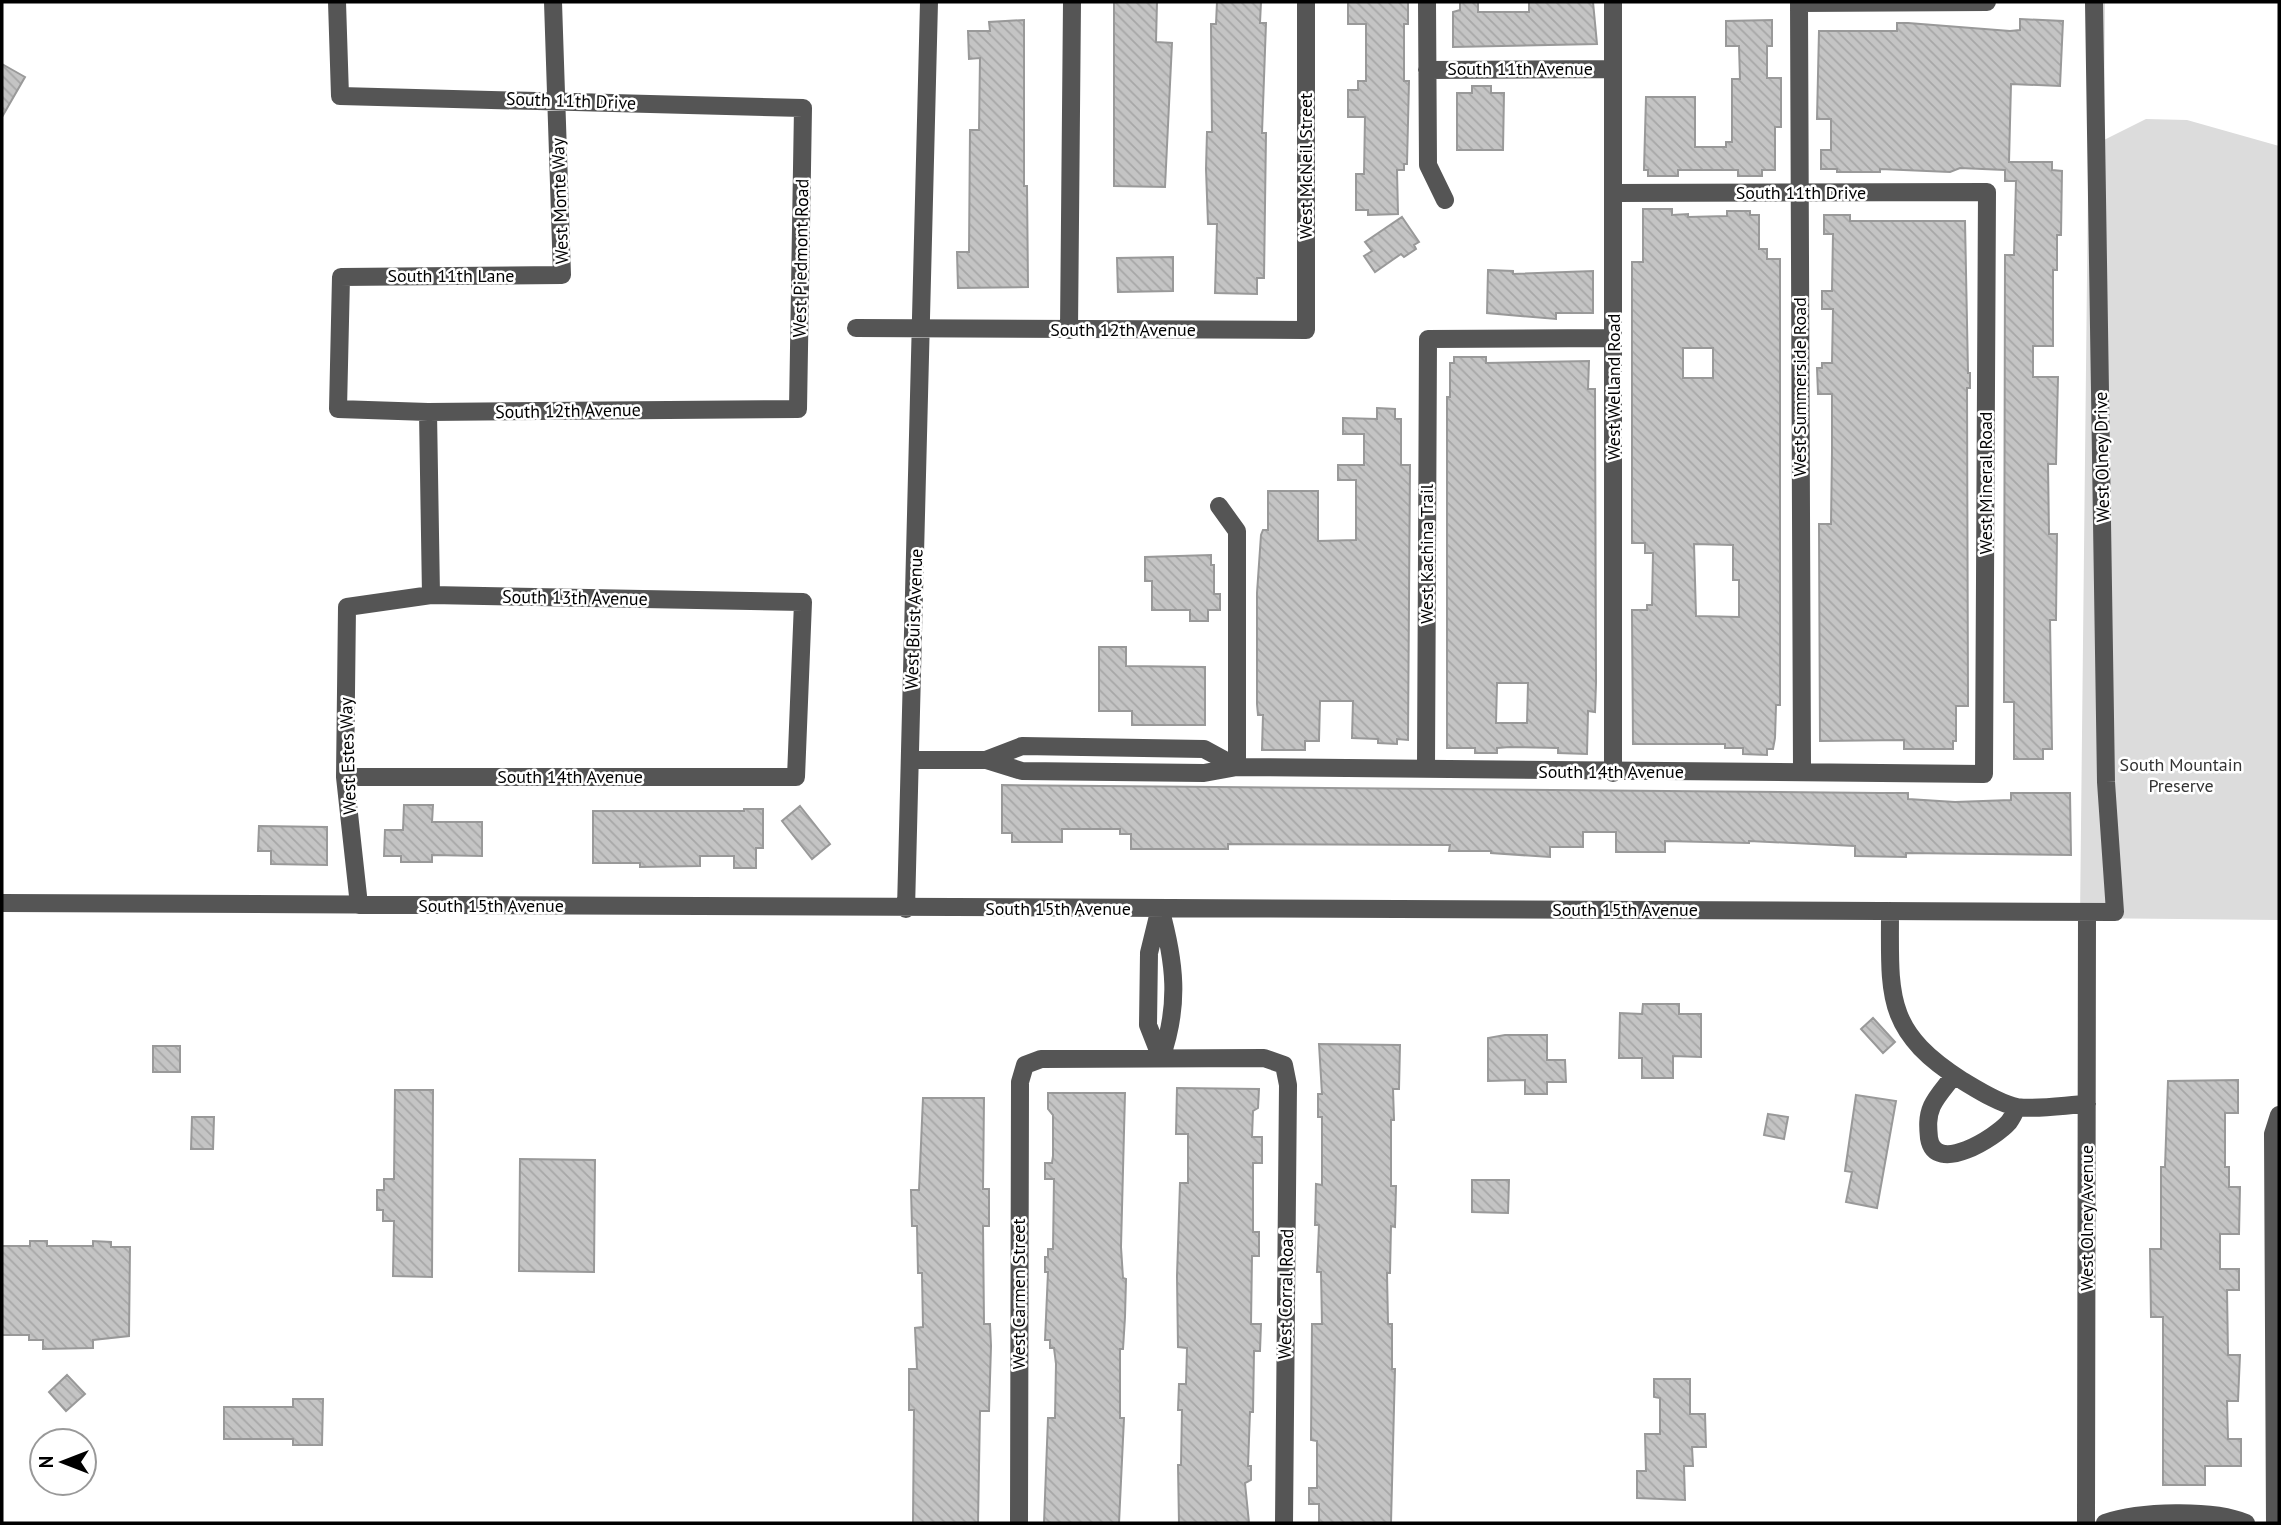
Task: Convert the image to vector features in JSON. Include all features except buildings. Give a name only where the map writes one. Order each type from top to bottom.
[{"type":"street","name":"South 11th Drive","points":[[337,2],[340,96],[803,108]]},
{"type":"street","name":"West Monte Way","points":[[553,2],[562,275]]},
{"type":"street","name":"West Buist Avenue","points":[[906,909],[929,2]]},
{"type":"street","points":[[1069,330],[1072,2]]},
{"type":"street","name":"West McNeil Street","points":[[1306,2],[1306,330]]},
{"type":"street","points":[[1427,2],[1428,165],[1445,200]]},
{"type":"street","name":"West Welland Road","points":[[1613,2],[1613,773]]},
{"type":"street","name":"West Olney Drive","points":[[2094,2],[2106,782],[2115,912]]},
{"type":"street","points":[[1799,3],[1987,3]]},
{"type":"street","name":"West Summerside Road","points":[[1799,3],[1802,771]]},
{"type":"street","name":"South 11th Avenue","points":[[1427,70],[1612,69]]},
{"type":"street","name":"West Piedmont Road","points":[[798,409],[803,108]]},
{"type":"street","name":"South 11th Drive","points":[[1614,193],[1987,192]]},
{"type":"street","name":"West Mineral Road","points":[[1984,774],[1987,192]]},
{"type":"street","name":"South 11th Lane","points":[[338,409],[341,277],[562,275]]},
{"type":"street","name":"South 12th Avenue","points":[[856,328],[1306,330]]},
{"type":"street","name":"West Kachina Trail","points":[[1426,769],[1428,340],[1614,338]]},
{"type":"street","name":"South 12th Avenue","points":[[338,409],[428,412],[798,409]]},
{"type":"street","points":[[428,412],[431,595]]},
{"type":"street","points":[[1219,506],[1237,531],[1237,767]]},
{"type":"street","name":"South 13th Avenue","points":[[347,607],[431,595],[803,603],[796,777]]},
{"type":"street","name":"West Estes Way","points":[[347,607],[345,777],[359,905]]},
{"type":"street","name":"South 14th Avenue","points":[[986,760],[1022,746],[1204,749],[1237,767]]},
{"type":"street","points":[[1050,748],[1050,770]]},
{"type":"street","name":"South 14th Avenue","points":[[910,760],[986,760],[1022,771],[1204,772],[1237,767],[1613,773],[1802,771],[1984,774]]},
{"type":"street","name":"South 14th Avenue","points":[[345,777],[796,777]]},
{"type":"street","name":"South 15th Avenue","points":[[2,903],[906,909],[2115,912]]},
{"type":"street","points":[[1160,908],[1149,953],[1148,1025],[1161,1058]]},
{"type":"street","points":[[1160,908],[1173,953],[1172,1026],[1161,1058]]},
{"type":"street","points":[[1889,911],[1891,983],[1896,1011],[1903,1027],[1917,1046],[1954,1075],[2017,1107],[2087,1104]]},
{"type":"street","name":"West Olney Avenue","points":[[2086,1523],[2087,912]]},
{"type":"street","points":[[1148,992],[1172,992]]},
{"type":"street","name":"West Carmen Street","points":[[1019,1523],[1020,1082],[1025,1065],[1041,1059],[1161,1058]]},
{"type":"street","name":"West Corral Road","points":[[1161,1058],[1264,1058],[1284,1065],[1287,1099],[1284,1523]]},
{"type":"street","points":[[1954,1075],[1932,1106],[1927,1125],[1930,1145],[1939,1153],[1952,1154],[1975,1147],[2009,1122],[2017,1107]]},
{"type":"street","points":[[2275,1523],[2273,1134],[2279,1115]]},
{"type":"street","points":[[2105,1523],[2127,1515],[2165,1515],[2228,1516],[2246,1523]]},
{"type":"green space","name":"South Mountain Preserve","points":[[2090,2],[2105,2],[2104,140],[2146,119],[2187,120],[2279,146],[2279,920],[2080,918]]}]
